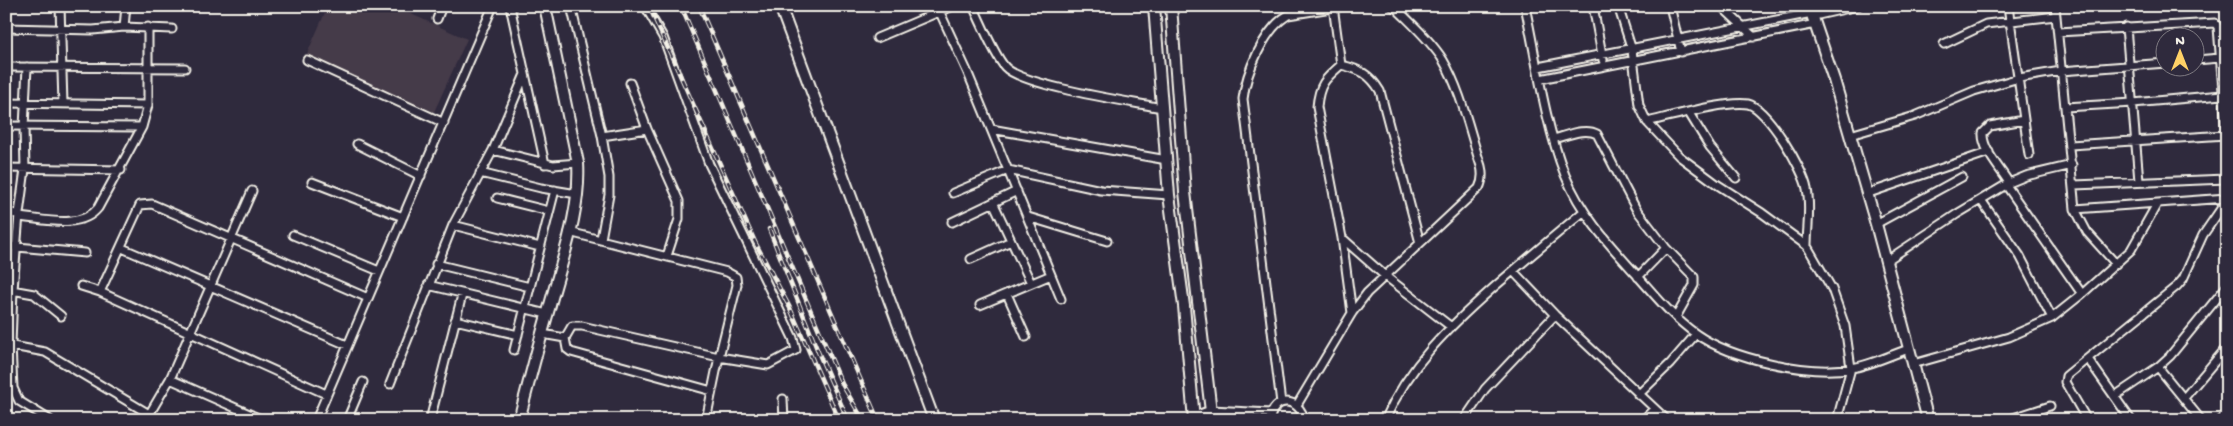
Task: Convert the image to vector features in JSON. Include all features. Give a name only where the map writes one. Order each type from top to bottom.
[{"type":"street","points":[[60,6],[63,104]]},
{"type":"street","points":[[124,27],[126,6]]},
{"type":"street","points":[[436,19],[442,6]]},
{"type":"street","points":[[316,420],[493,6]]},
{"type":"street","points":[[510,6],[545,164]]},
{"type":"street","points":[[519,420],[578,194],[578,163],[545,6]]},
{"type":"street","points":[[571,6],[602,136],[609,177],[609,195],[601,239]]},
{"type":"street","points":[[645,6],[663,37],[709,164],[793,338],[796,350],[768,365],[719,357],[582,326],[572,326],[564,338],[567,349],[571,352],[712,391]]},
{"type":"street","points":[[780,6],[934,420]]},
{"type":"street","points":[[877,38],[939,9],[953,6]]},
{"type":"street","points":[[973,6],[1003,65],[1016,74],[1049,86],[1162,108]]},
{"type":"street","points":[[1154,6],[1169,196],[1184,306],[1194,418],[1212,415],[1271,416],[1277,404],[1281,403],[1297,405],[1301,409],[1304,420]]},
{"type":"street","points":[[1171,6],[1185,192],[1212,415]]},
{"type":"street","points":[[1281,403],[1243,99],[1244,86],[1252,64],[1273,27],[1280,20],[1288,15],[1344,6]]},
{"type":"street","points":[[1297,405],[1352,313],[1384,275],[1479,188],[1483,175],[1452,79],[1444,61],[1431,43],[1392,6]]},
{"type":"street","points":[[1525,6],[1553,139],[1566,176],[1583,212],[1658,300],[1676,317],[1696,334],[1718,347],[1773,364],[1805,369],[1851,368],[1909,349]]},
{"type":"street","points":[[1593,6],[1604,66]]},
{"type":"street","points":[[1618,6],[1632,50],[1639,105],[1647,122],[1679,156],[1807,246],[1822,269],[1840,310],[1848,341],[1851,368],[1838,420]]},
{"type":"street","points":[[1670,6],[1681,52]]},
{"type":"street","points":[[1721,6],[1754,37]]},
{"type":"street","points":[[1538,67],[1858,6]]},
{"type":"street","points":[[2008,6],[2030,155]]},
{"type":"street","points":[[2055,6],[2075,209],[2087,232],[2116,264]]},
{"type":"street","points":[[1333,7],[1341,65]]},
{"type":"street","points":[[939,9],[1061,299]]},
{"type":"street","points":[[1540,79],[1754,37],[1813,15]]},
{"type":"street","points":[[1813,15],[1876,224],[1928,420]]},
{"type":"street","points":[[1944,44],[1978,27],[2010,20],[2056,16]]},
{"type":"street","points":[[2058,32],[2215,23],[2218,28],[2227,142]]},
{"type":"street","points":[[6,28],[106,30],[124,27],[148,27],[172,29]]},
{"type":"street","points":[[6,213],[19,216],[76,221],[93,215],[121,170],[142,127],[148,105],[150,67],[148,27]]},
{"type":"street","points":[[2126,27],[2139,181]]},
{"type":"street","points":[[2206,59],[2220,58]]},
{"type":"street","points":[[307,60],[444,123]]},
{"type":"street","points":[[1850,135],[1915,116],[1974,92],[2019,78],[2061,71],[2156,64]]},
{"type":"street","points":[[1341,65],[1359,69],[1369,76],[1380,91],[1420,243]]},
{"type":"street","points":[[1341,65],[1323,81],[1316,107],[1342,238],[1352,313]]},
{"type":"street","points":[[6,67],[185,68]]},
{"type":"street","points":[[27,67],[24,169],[17,246],[10,290],[9,345],[16,396],[19,401],[50,420]]},
{"type":"street","points":[[390,384],[436,264],[453,225],[493,150],[525,74]]},
{"type":"street","points":[[630,83],[647,129],[679,201],[679,219],[667,256]]},
{"type":"street","points":[[2065,107],[2222,95]]},
{"type":"street","points":[[6,103],[148,105]]},
{"type":"street","points":[[1647,122],[1738,104],[1754,106],[1761,112],[1786,146],[1803,175],[1809,199],[1807,246]]},
{"type":"street","points":[[1688,113],[1710,146],[1736,178]]},
{"type":"street","points":[[2024,120],[1985,128],[1982,139],[2008,184],[2082,294]]},
{"type":"street","points":[[6,126],[142,127]]},
{"type":"street","points":[[602,136],[647,129]]},
{"type":"street","points":[[991,129],[1166,160]]},
{"type":"street","points":[[1553,139],[1592,130],[1597,134],[1636,209],[1666,248],[1691,272],[1695,281],[1676,317]]},
{"type":"street","points":[[2070,146],[2226,135]]},
{"type":"street","points":[[357,144],[421,176]]},
{"type":"street","points":[[493,150],[553,166],[578,163]]},
{"type":"street","points":[[1866,194],[1990,152]]},
{"type":"street","points":[[1886,261],[2008,184],[2026,176],[2072,165]]},
{"type":"street","points":[[6,168],[121,170]]},
{"type":"street","points":[[954,193],[1008,170],[1101,190],[1169,196]]},
{"type":"street","points":[[480,173],[578,194]]},
{"type":"street","points":[[2074,185],[2227,179],[2227,174]]},
{"type":"street","points":[[1876,224],[1962,177]]},
{"type":"street","points":[[312,182],[403,217]]},
{"type":"street","points":[[514,350],[555,190]]},
{"type":"street","points":[[9,345],[45,352],[148,417],[170,379],[252,191]]},
{"type":"street","points":[[952,222],[994,204],[1017,191]]},
{"type":"street","points":[[497,198],[549,211]]},
{"type":"street","points":[[2075,209],[2227,199]]},
{"type":"street","points":[[2087,420],[2065,380],[2068,374],[2177,286],[2183,279],[2203,236],[2227,199]]},
{"type":"street","points":[[1981,200],[2011,242],[2052,318]]},
{"type":"street","points":[[100,292],[122,248],[136,211],[140,205],[146,203],[368,298]]},
{"type":"street","points":[[994,204],[1031,283]]},
{"type":"street","points":[[1912,364],[2009,336],[2052,318],[2116,264],[2138,239],[2158,204]]},
{"type":"street","points":[[1385,420],[1405,382],[1424,355],[1450,326],[1583,212]]},
{"type":"street","points":[[1028,218],[1107,241]]},
{"type":"street","points":[[453,225],[540,247]]},
{"type":"street","points":[[569,232],[727,272],[737,280],[706,420]]},
{"type":"street","points":[[293,235],[379,271]]},
{"type":"street","points":[[1342,238],[1384,275],[1450,326]]},
{"type":"street","points":[[971,259],[1011,241]]},
{"type":"street","points":[[6,246],[85,253]]},
{"type":"street","points":[[122,248],[347,345]]},
{"type":"street","points":[[1638,277],[1666,248]]},
{"type":"street","points":[[436,264],[530,287]]},
{"type":"street","points":[[1513,271],[1555,315],[1638,395],[1667,420]]},
{"type":"street","points":[[980,305],[1051,275]]},
{"type":"street","points":[[428,285],[462,295],[547,314]]},
{"type":"street","points":[[82,286],[100,292],[326,394]]},
{"type":"street","points":[[2115,396],[2158,367],[2227,286]]},
{"type":"street","points":[[10,290],[40,297],[61,316]]},
{"type":"street","points":[[1007,294],[1026,336]]},
{"type":"street","points":[[430,420],[462,295]]},
{"type":"street","points":[[1464,420],[1485,388],[1555,315]]},
{"type":"street","points":[[455,320],[518,334]]},
{"type":"street","points":[[542,334],[564,338]]},
{"type":"street","points":[[1638,395],[1670,364],[1696,334]]},
{"type":"street","points":[[2184,398],[2227,347]]},
{"type":"street","points":[[2088,359],[2131,420]]},
{"type":"street","points":[[2158,367],[2201,420]]},
{"type":"street","points":[[170,379],[263,420]]},
{"type":"street","points":[[347,420],[363,382]]},
{"type":"street","points":[[783,399],[784,420]]},
{"type":"street","points":[[2006,420],[2026,417],[2050,406]]},
{"type":"street","points":[[1643,420],[1654,409]]},
{"type":"street","points":[[2221,420],[2227,414]]},
{"type":"shaded area","points":[[328,6],[393,6],[467,39],[434,112],[306,56]]},
{"type":"railway","points":[[649,6],[755,242],[790,308],[839,420]]},
{"type":"railway","points":[[681,6],[842,384],[863,420]]},
{"type":"railway","points":[[699,6],[878,420]]},
{"type":"railway","points":[[769,229],[819,354],[848,420]]}]
